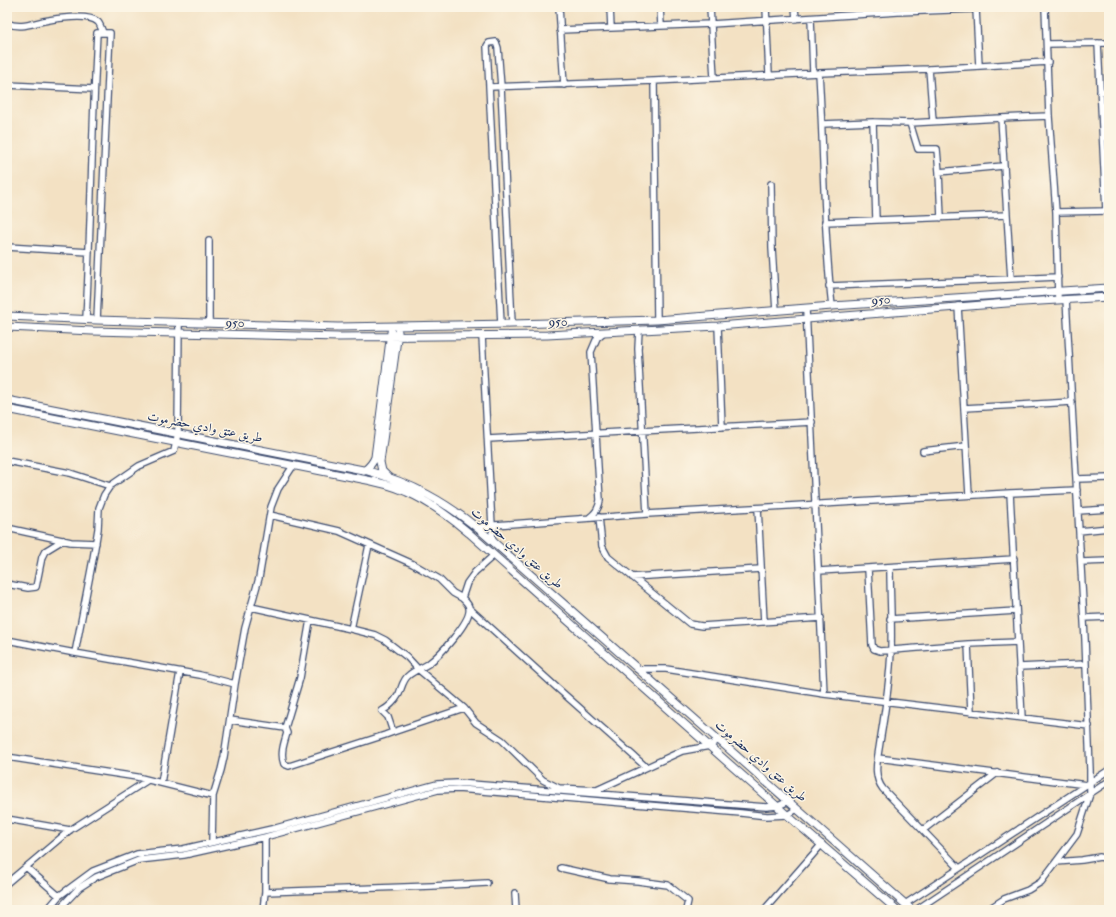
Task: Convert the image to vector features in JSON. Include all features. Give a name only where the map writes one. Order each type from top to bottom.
[{"type":"main road","name":"950","points":[[7,316],[179,323],[338,327],[512,324],[657,320],[832,306],[1109,288]]},
{"type":"main road","name":"950","points":[[7,327],[92,331],[338,337],[547,335],[718,326],[958,306],[1066,299],[1109,298]]},
{"type":"main road","points":[[388,477],[382,471],[380,462],[395,326]]},
{"type":"main road","points":[[364,471],[370,466],[375,457],[394,337]]},
{"type":"main road","name":"طريق عتق وادي حضرموت","points":[[7,400],[364,471],[388,477],[435,498],[471,523],[493,542],[912,910]]},
{"type":"main road","name":"طريق عتق وادي حضرموت","points":[[8,411],[357,478],[406,492],[430,505],[459,524],[787,815],[897,910]]},
{"type":"main road","points":[[430,505],[435,498]]},
{"type":"street","points":[[559,7],[564,85]]},
{"type":"street","points":[[610,7],[611,28]]},
{"type":"street","points":[[660,7],[661,26]]},
{"type":"street","points":[[710,7],[714,78]]},
{"type":"street","points":[[766,7],[768,75]]},
{"type":"street","points":[[795,7],[796,19]]},
{"type":"street","points":[[1045,7],[1056,212],[1058,300]]},
{"type":"street","points":[[560,30],[766,21],[898,10],[976,9],[980,66]]},
{"type":"street","points":[[7,23],[13,26],[26,26],[48,20],[80,18],[92,19],[99,23],[103,33]]},
{"type":"street","points":[[811,18],[822,124],[825,222],[829,286],[832,306]]},
{"type":"street","points":[[86,319],[97,33],[110,33],[97,320]]},
{"type":"street","points":[[501,324],[487,46],[489,43],[496,42],[498,48],[501,87],[512,324]]},
{"type":"street","points":[[1056,212],[1108,211],[1098,43]]},
{"type":"street","points":[[1047,44],[1109,43]]},
{"type":"street","points":[[490,87],[929,69],[1048,62]]},
{"type":"street","points":[[929,69],[933,121]]},
{"type":"street","points":[[654,81],[657,320]]},
{"type":"street","points":[[7,85],[94,89]]},
{"type":"street","points":[[1100,92],[1109,92]]},
{"type":"street","points":[[822,124],[1050,116]]},
{"type":"street","points":[[1001,118],[1011,279]]},
{"type":"street","points":[[873,122],[876,220]]},
{"type":"street","points":[[910,122],[918,149],[937,149],[941,218]]},
{"type":"street","points":[[939,172],[1003,166]]},
{"type":"street","points":[[771,184],[772,248],[776,311]]},
{"type":"street","points":[[825,222],[1007,215]]},
{"type":"street","points":[[209,241],[209,323]]},
{"type":"street","points":[[7,247],[89,252]]},
{"type":"street","points":[[829,286],[1058,277]]},
{"type":"street","points":[[987,910],[1004,899],[1028,890],[1041,882],[1077,834],[1090,794],[1088,784],[1088,726],[1084,618],[1066,299]]},
{"type":"street","points":[[958,306],[969,495]]},
{"type":"street","points":[[806,309],[824,694]]},
{"type":"street","points":[[75,653],[96,543],[99,508],[104,495],[110,486],[139,466],[174,451],[178,434],[179,323]]},
{"type":"street","points":[[718,326],[722,426]]},
{"type":"street","points":[[639,330],[638,349],[647,514]]},
{"type":"street","points":[[589,518],[597,511],[600,500],[591,352],[597,338],[604,332]]},
{"type":"street","points":[[482,336],[494,526],[492,533],[493,542]]},
{"type":"street","points":[[964,408],[1072,402]]},
{"type":"street","points":[[488,439],[812,422]]},
{"type":"street","points":[[923,451],[966,446]]},
{"type":"street","points":[[7,461],[70,473],[110,486]]},
{"type":"street","points":[[212,842],[213,796],[224,757],[245,628],[259,578],[271,507],[278,490],[293,466]]},
{"type":"street","points":[[1076,479],[1109,478]]},
{"type":"street","points":[[471,523],[480,526],[494,526],[647,514],[1077,490]]},
{"type":"street","points":[[1010,493],[1022,718]]},
{"type":"street","points":[[758,508],[764,622]]},
{"type":"street","points":[[1078,511],[1109,509]]},
{"type":"street","points":[[270,515],[339,531],[413,564],[438,579],[453,593],[462,598],[470,609],[646,767]]},
{"type":"street","points":[[599,517],[601,542],[603,550],[608,557],[687,622],[702,626],[820,618]]},
{"type":"street","points":[[7,528],[63,540],[96,543]]},
{"type":"street","points":[[1079,531],[1109,528]]},
{"type":"street","points":[[7,584],[28,588],[36,587],[42,557],[45,551],[63,540]]},
{"type":"street","points":[[351,629],[369,544]]},
{"type":"street","points":[[462,598],[467,583],[475,572],[494,555]]},
{"type":"street","points":[[819,571],[1014,560]]},
{"type":"street","points":[[1081,562],[1109,561]]},
{"type":"street","points":[[890,567],[891,650],[886,702],[876,774],[879,784],[959,868]]},
{"type":"street","points":[[632,577],[761,569]]},
{"type":"street","points":[[868,569],[872,645],[874,649],[878,651],[968,644],[1018,642]]},
{"type":"street","points":[[251,608],[351,629],[375,635],[385,640],[407,657],[419,670],[464,708],[476,723],[502,740],[543,780],[559,788],[596,790],[682,751],[710,746],[718,740]]},
{"type":"street","points":[[393,732],[388,717],[382,711],[389,707],[399,694],[405,678],[430,662],[454,638],[468,618],[470,609]]},
{"type":"street","points":[[890,619],[1016,611]]},
{"type":"street","points":[[1084,618],[1109,617]]},
{"type":"street","points":[[310,620],[300,678],[285,728],[287,732],[282,750],[282,760],[284,764],[289,766],[464,708]]},
{"type":"street","points":[[7,640],[200,675],[235,684]]},
{"type":"street","points":[[968,644],[971,712]]},
{"type":"street","points":[[1019,668],[1086,664]]},
{"type":"street","points":[[637,669],[666,670],[824,694],[1088,726]]},
{"type":"street","points":[[161,783],[180,672]]},
{"type":"street","points":[[230,720],[285,728]]},
{"type":"street","points":[[7,757],[137,777],[213,796]]},
{"type":"street","points":[[878,758],[1088,784]]},
{"type":"street","points":[[905,904],[1109,770]]},
{"type":"street","points":[[923,830],[996,773]]},
{"type":"street","points":[[7,883],[70,830],[148,780]]},
{"type":"street","points":[[916,910],[1109,781]]},
{"type":"street","points":[[47,910],[59,896],[92,871],[137,854],[183,849],[276,828],[437,784],[458,783],[766,807],[778,806],[789,801]]},
{"type":"street","points":[[58,910],[79,888],[96,877],[139,860],[184,855],[265,837],[438,790],[458,789],[767,816],[787,815],[797,809]]},
{"type":"street","points":[[7,819],[70,830]]},
{"type":"street","points":[[263,910],[265,892],[265,837]]},
{"type":"street","points":[[765,909],[822,844]]},
{"type":"street","points":[[1056,862],[1100,857],[1109,860]]},
{"type":"street","points":[[26,867],[59,896]]},
{"type":"street","points":[[561,868],[610,879],[668,885],[688,901],[686,910]]},
{"type":"street","points":[[265,892],[487,883]]},
{"type":"street","points":[[515,893],[516,910]]}]
